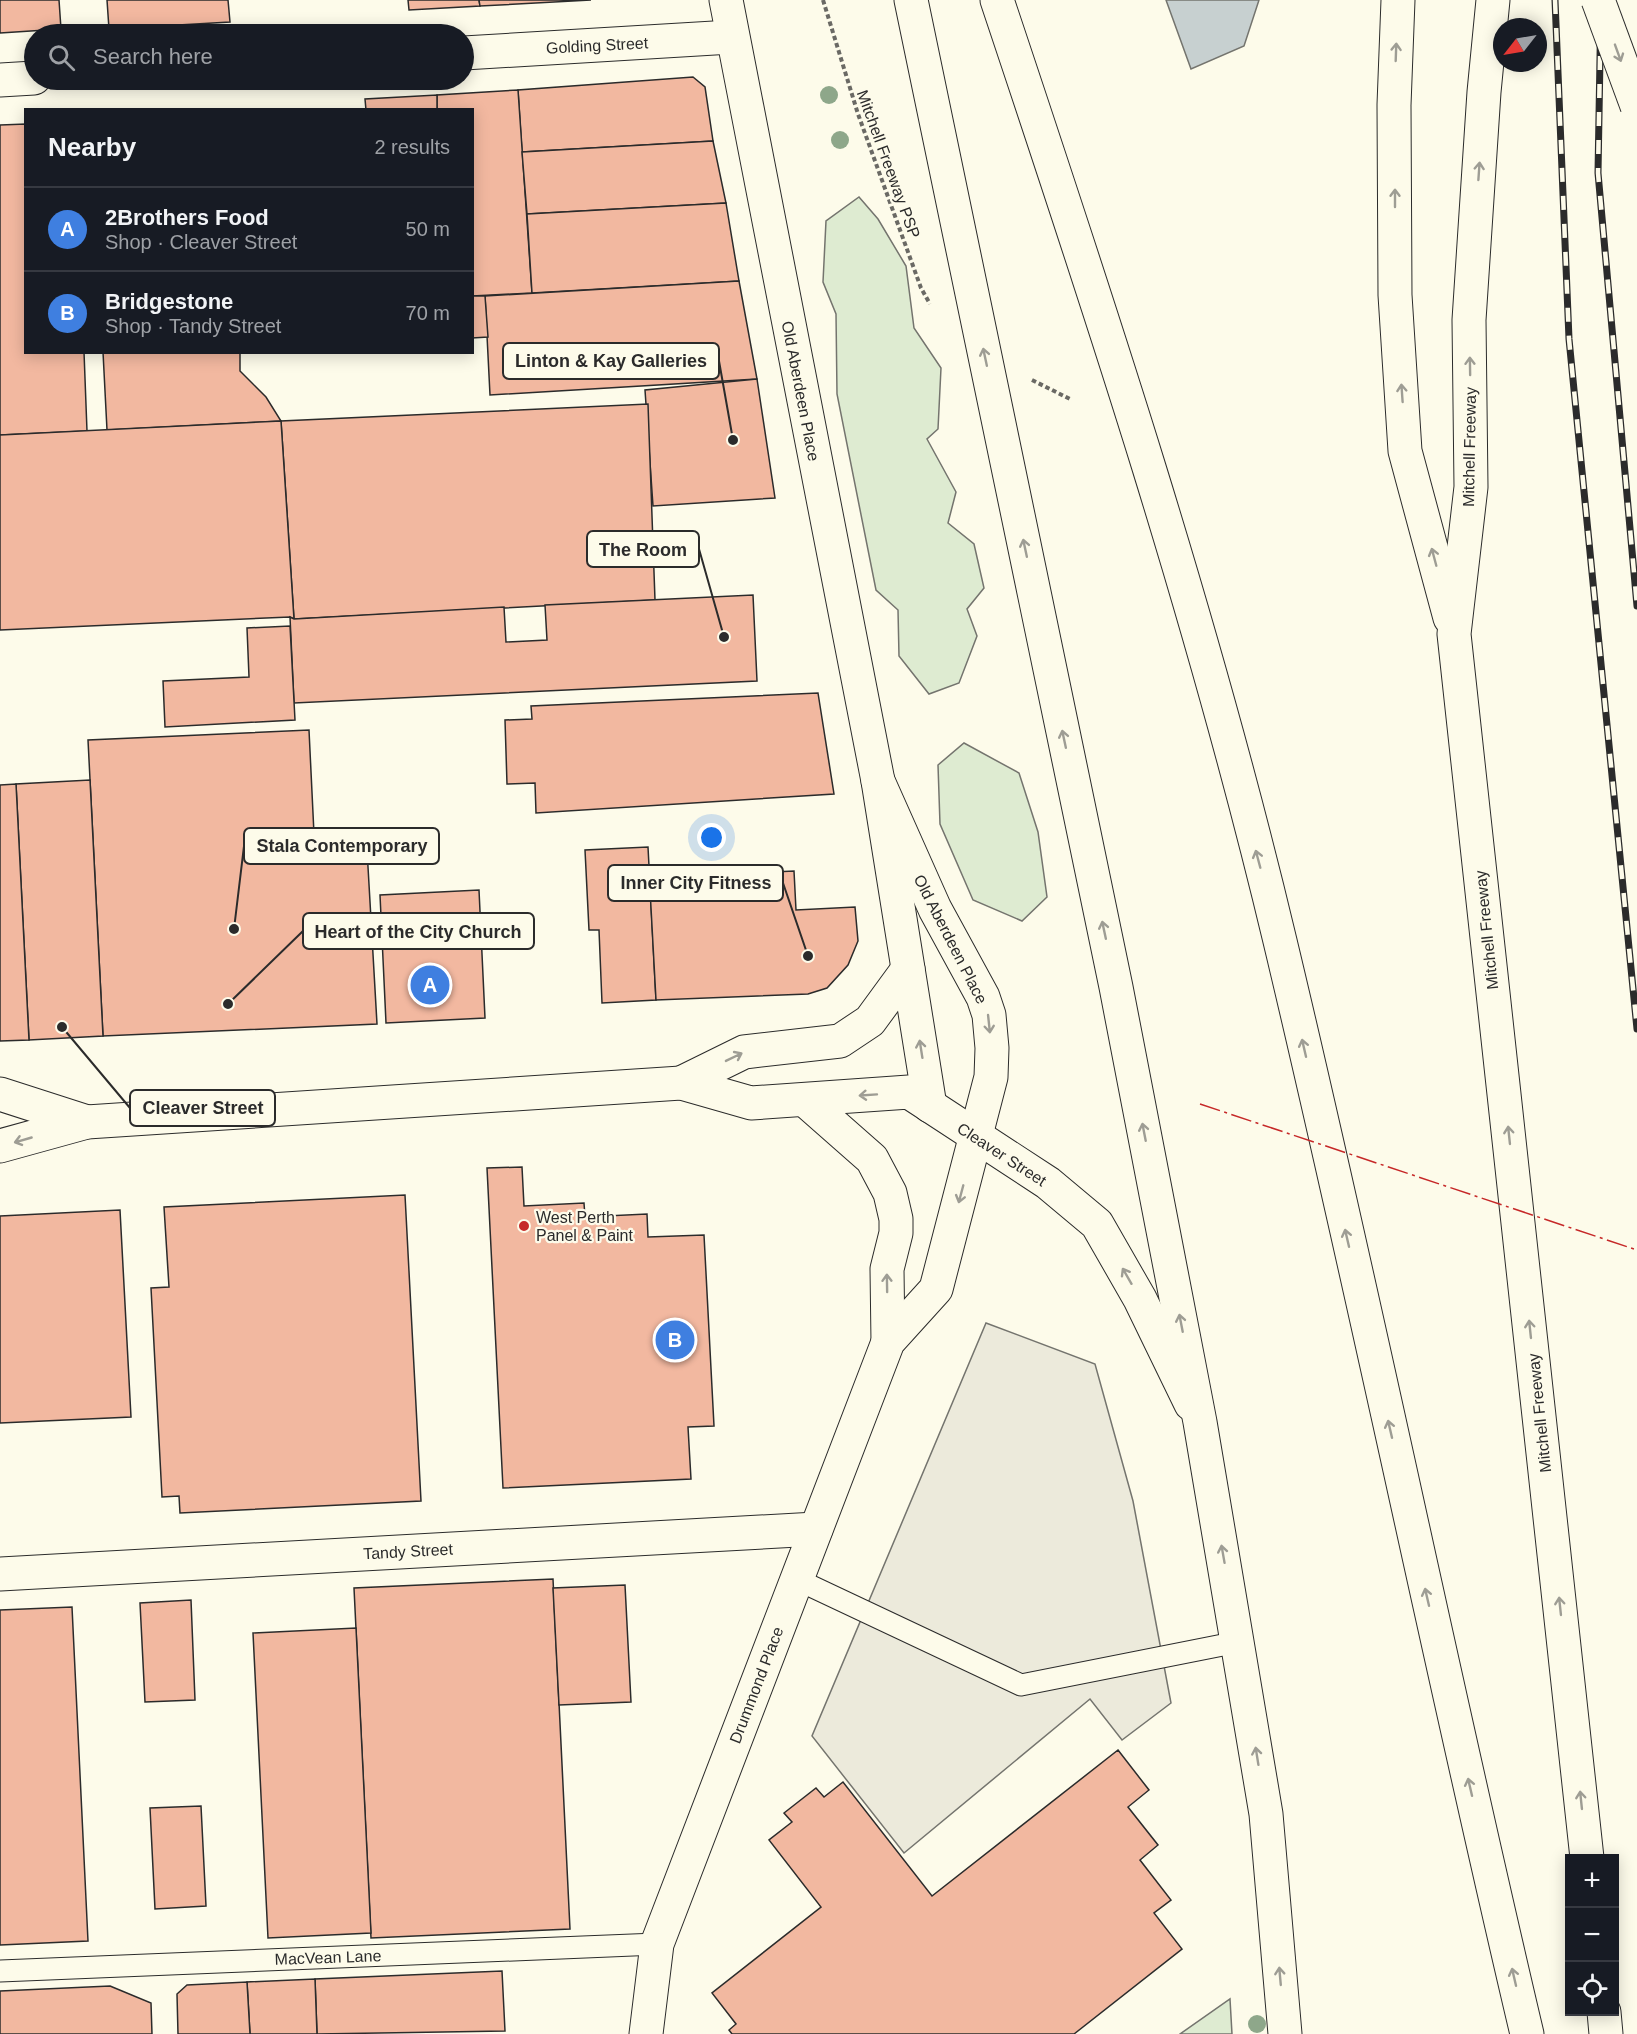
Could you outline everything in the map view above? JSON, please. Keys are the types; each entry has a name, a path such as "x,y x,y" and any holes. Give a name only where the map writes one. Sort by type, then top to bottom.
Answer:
{"main road":[{"name":"Old Aberdeen Place","path":"726,0 878,781 930,1106"},
{"path":"911,0 1118,999 1200,1422 1266,1814 1284,2034"},
{"path":"997,0 1122,375 1203,654 1279,938 1527,2034"},
{"path":"1398,0 1394,105 1395,295 1405,452 1454,634"},
{"name":"Mitchell Freeway","path":"1493,0 1484,92 1469,320 1471,487 1454,634 1587,1854"},
{"path":"1598,0 1637,106"},
{"name":"Golding Street","path":"474,51 732,37"},
{"path":"0,80 24,79"},
{"name":"Old Aberdeen Place","path":"878,781 924,887 948,935 975,980 989,1015 991,1077 976,1138"},
{"name":"Cleaver Street","path":"681,1083 744,1052 840,1041 870,1021 908,969"},
{"name":"Cleaver Street","path":"0,1146 87,1122 681,1083 751,1103 909,1092 1048,1183 1097,1224 1140,1299 1200,1422"},
{"name":"Cleaver Street","path":"0,1094 87,1122"},
{"name":"Drummond Place","path":"805,1100 872,1159 890,1193 896,1226 887,1269 888,1342"},
{"name":"Drummond Place","path":"646,2034 657,1944 888,1342 936,1289 976,1138"},
{"name":"Tandy Street","path":"0,1574 816,1529"},
{"path":"1604,2016 1606,2034"}],"lane":[{"path":"796,1579 1021,1685 1238,1642"},
{"name":"MacVean Lane","path":"0,1971 657,1944"}],"path":[{"name":"Mitchell Freeway PSP","path":"823,0 862,125 921,288 933,309"},
{"path":"1023,375 1070,399"}],"green space":[{"path":"859,197 878,219 906,266 914,328 941,368 938,429 927,439 956,492 948,523 974,544 984,588 967,609 977,636 959,683 929,694 899,656 898,610 876,590 837,394 836,314 823,282 826,221"},
{"path":"964,743 1019,773 1038,832 1047,897 1022,921 973,900 940,824 938,765"},
{"path":"1230,1999 1232,2034 1180,2034"}],"shaded area":[{"path":"1166,0 1259,0 1244,46 1191,69"},
{"path":"986,1323 1095,1364 1133,1501 1171,1703 1122,1740 1090,1699 904,1853 812,1736"}],"building":[{"path":"0,0 59,0 61,24 24,24 24,31 0,33"},
{"path":"107,0 228,0 230,22 109,24"},
{"path":"408,0 479,0 480,6 409,10"},
{"path":"479,0 591,0 480,6"},
{"path":"693,77 705,87 713,141 522,152 518,90"},
{"path":"518,90 532,293 474,296 474,108 437,108 437,95"},
{"path":"437,95 437,108 366,108 365,99"},
{"path":"24,124 24,354 84,354 87,431 0,435 0,125"},
{"path":"713,141 726,203 527,214 522,152"},
{"path":"726,203 739,281 532,293 527,214"},
{"path":"739,281 757,379 490,395 485,296"},
{"path":"474,296 485,296 488,337 474,338"},
{"path":"103,354 240,354 240,371 266,397 281,421 107,430"},
{"path":"757,379 775,498 653,506 645,390"},
{"path":"648,404 655,600 294,619 281,421"},
{"path":"281,421 294,619 290,617 0,630 0,435"},
{"path":"753,595 757,681 294,703 290,617 294,619 504,607 506,642 547,640 545,605"},
{"path":"290,626 295,720 165,727 163,681 249,677 247,628"},
{"path":"818,693 834,794 536,813 535,783 507,784 505,720 532,719 531,706"},
{"path":"309,730 314,834 366,832 377,1024 103,1036 88,740"},
{"path":"90,780 103,1036 29,1040 16,784"},
{"path":"16,784 29,1040 0,1041 0,785"},
{"path":"648,847 656,1000 602,1003 599,930 589,930 585,850"},
{"path":"702,868 702,875 794,871 796,910 855,907 858,941 848,965 827,988 808,994 656,1000 649,871"},
{"path":"479,890 485,1018 386,1023 380,895"},
{"path":"522,1167 524,1206 584,1203 585,1217 647,1214 648,1237 704,1235 714,1426 688,1427 691,1479 503,1488 487,1168"},
{"path":"405,1195 421,1501 180,1513 179,1496 162,1497 151,1288 169,1287 164,1207"},
{"path":"120,1210 131,1417 0,1423 0,1216"},
{"path":"553,1579 570,1929 371,1938 354,1588"},
{"path":"625,1585 631,1702 559,1705 553,1588"},
{"path":"191,1600 195,1700 145,1702 140,1603"},
{"path":"72,1607 88,1941 0,1945 0,1610"},
{"path":"356,1628 371,1933 268,1938 253,1633"},
{"path":"1118,1750 1149,1790 1128,1807 1158,1845 1140,1860 1171,1900 1154,1913 1182,1949 1074,2034 732,2034 729,2030 736,2024 712,1993 821,1907 769,1840 792,1822 784,1813 816,1788 824,1797 843,1782 932,1896"},
{"path":"201,1806 206,1906 155,1909 150,1808"},
{"path":"502,1971 505,2031 317,2034 315,1979"},
{"path":"315,1979 317,2034 250,2034 247,1982"},
{"path":"247,1982 250,2034 178,2034 177,1994 187,1985"},
{"path":"110,1986 151,2003 152,2034 0,2034 0,1991"}],"railway":[{"path":"1555,0 1569,339 1637,1029"},
{"path":"1601,0 1598,173 1637,606"}],"power":[{"path":"1200,1104 1637,1250"}],"place":[{"name":"Linton & Kay Galleries","path":"733,440"},
{"name":"The Room","path":"724,637"},
{"name":"Stala Contemporary","path":"234,929"},
{"name":"Inner City Fitness","path":"808,956"},
{"name":"2Brothers Food","path":"430,985"},
{"name":"Heart of the City Church","path":"228,1004"},
{"name":"Cleaver Street","path":"62,1027"},
{"name":"West Perth Panel & Paint","path":"524,1226"},
{"name":"Bridgestone","path":"675,1340"}]}
